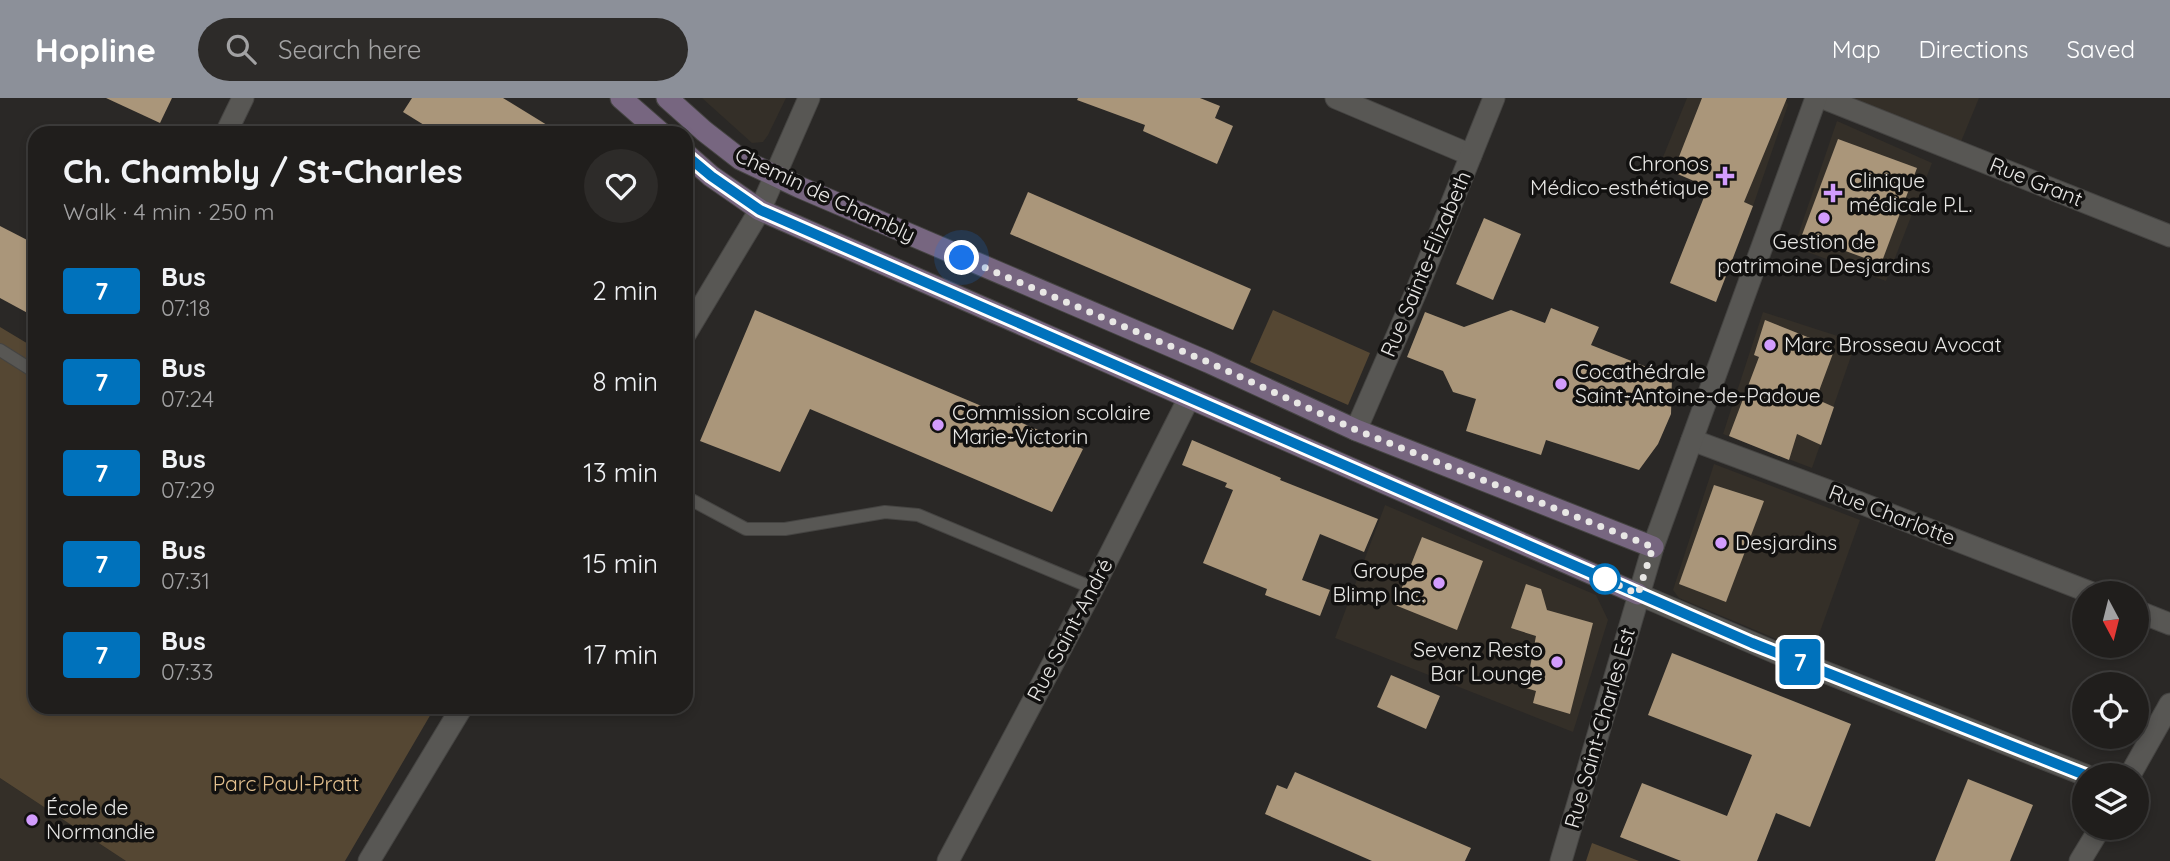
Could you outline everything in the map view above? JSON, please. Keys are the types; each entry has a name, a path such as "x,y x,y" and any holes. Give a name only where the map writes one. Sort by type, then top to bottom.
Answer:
{"main road":[{"path":"621,98 653,126"},
{"name":"Chemin de Chambly","path":"667,98 740,159 775,176 1208,362 1356,430 1653,547"},
{"name":"Chemin de Chambly","path":"693,161 760,210 1638,594"}],"street":[{"path":"229,126 243,98"},
{"path":"693,321 760,210 809,98"},
{"path":"1336,98 1471,155"},
{"name":"Rue Sainte-Élizabeth","path":"1356,430 1416,292 1494,98"},
{"name":"Rue Saint-Charles Est","path":"1561,861 1653,547 1816,98"},
{"name":"Rue Grant","path":"1823,98 2170,236"},
{"name":"Rue Saint-André","path":"948,861 1093,588 1189,398"},
{"name":"Rue Charlotte","path":"1692,440 2072,585"},
{"name":"Chemin de Chambly","path":"1638,594 1774,652 2072,770"},
{"path":"2149,616 2170,624"},
{"path":"2137,763 2170,704"},
{"path":"369,861 458,714"},
{"path":"2080,861 2092,840"}],"lane":[{"path":"0,350 28,368"},
{"path":"693,502 746,529 785,529 885,512 918,515 1093,588"}],"shaded area":[{"path":"702,98 786,98 763,142 752,143"},
{"path":"1687,98 1785,98 1788,105 1753,206 1659,167"},
{"path":"1852,98 1979,98 1960,144"},
{"path":"1837,121 1932,163 1886,281 1794,247"},
{"path":"1763,312 1856,342 1812,468 1723,434"},
{"path":"1714,464 1860,520 1812,654 1679,598 1673,590"},
{"path":"1385,505 1596,595 1608,620 1573,732 1335,638"},
{"name":"École de Normandie","path":"0,778 126,861 0,861"}],"green space":[{"path":"1273,310 1370,353 1348,405 1250,362"},
{"name":"Parc Paul-Pratt","path":"0,327 28,344 28,714 431,714 345,861 126,861 0,778"},
{"path":"1592,843 1639,861 1586,861"}],"building":[{"path":"106,98 172,98 160,123"},
{"path":"412,98 503,98 549,126 426,126 403,112"},
{"path":"1200,98 1220,106 1215,118 1233,126 1217,164 1143,131 1145,125 1077,100"},
{"path":"1702,98 1787,98 1744,202 1753,206 1716,302 1670,283 1708,187 1673,172"},
{"path":"1838,139 1917,168 1881,264 1802,235"},
{"path":"1028,192 1251,289 1233,330 1010,234"},
{"path":"1484,218 1521,234 1493,300 1456,284"},
{"path":"0,226 28,240 28,313 0,298"},
{"name":"Cocathédrale Saint-Antoine-de-Padoue","path":"1551,308 1599,327 1591,345 1672,377 1671,414 1658,444 1639,470 1546,440 1541,455 1466,431 1476,399 1453,392 1443,371 1407,357 1425,312 1464,327 1511,310 1545,323"},
{"name":"Commission scolaire Marie-Victorin","path":"755,310 1083,449 1052,512 810,409 780,472 700,441"},
{"path":"1765,320 1835,348 1816,399 1834,407 1821,445 1797,434 1789,460 1729,436 1759,357 1754,355"},
{"path":"1192,440 1281,478 1280,480 1378,519 1364,552 1320,534 1302,580 1330,590 1320,616 1265,595 1267,589 1203,563 1233,490 1225,487 1227,483 1182,465"},
{"name":"Desjardins","path":"1714,485 1764,501 1726,602 1679,584"},
{"name":"Groupe Blimp Inc.","path":"1422,537 1483,561 1457,630 1395,605"},
{"name":"Sevenz Resto Bar Lounge","path":"1526,584 1541,589 1547,610 1593,623 1570,714 1533,703 1536,691 1526,688 1536,636 1511,628"},
{"path":"1672,653 1851,724 1810,827 1776,813 1757,861 1681,861 1620,837 1642,783 1727,816 1752,755 1648,715"},
{"path":"1391,675 1440,696 1426,729 1377,707"},
{"path":"1295,772 1471,848 1465,861 1372,861 1265,814 1277,785 1287,789"},
{"path":"1968,779 2033,805 2010,861 1935,861"}],"bus line":[{"name":"7","path":"693,161 760,210 1752,643 2072,770"}],"place":[{"name":"Chronos Médico-esthétique","path":"1725,176"},
{"name":"Clinique médicale P.L.","path":"1833,193"},
{"name":"Gestion de patrimoine Desjardins","path":"1824,218"},
{"name":"Marc Brosseau Avocat","path":"1770,345"},
{"name":"Cocathédrale Saint-Antoine-de-Padoue","path":"1561,384"},
{"name":"Commission scolaire Marie-Victorin","path":"938,425"},
{"name":"Desjardins","path":"1721,543"},
{"name":"Groupe Blimp Inc.","path":"1439,583"},
{"name":"Sevenz Resto Bar Lounge","path":"1557,662"},
{"name":"École de Normandie","path":"32,820"}],"route":[{"path":"962,258 1208,362 1356,430 1653,547 1638,594 1605,579"}]}
